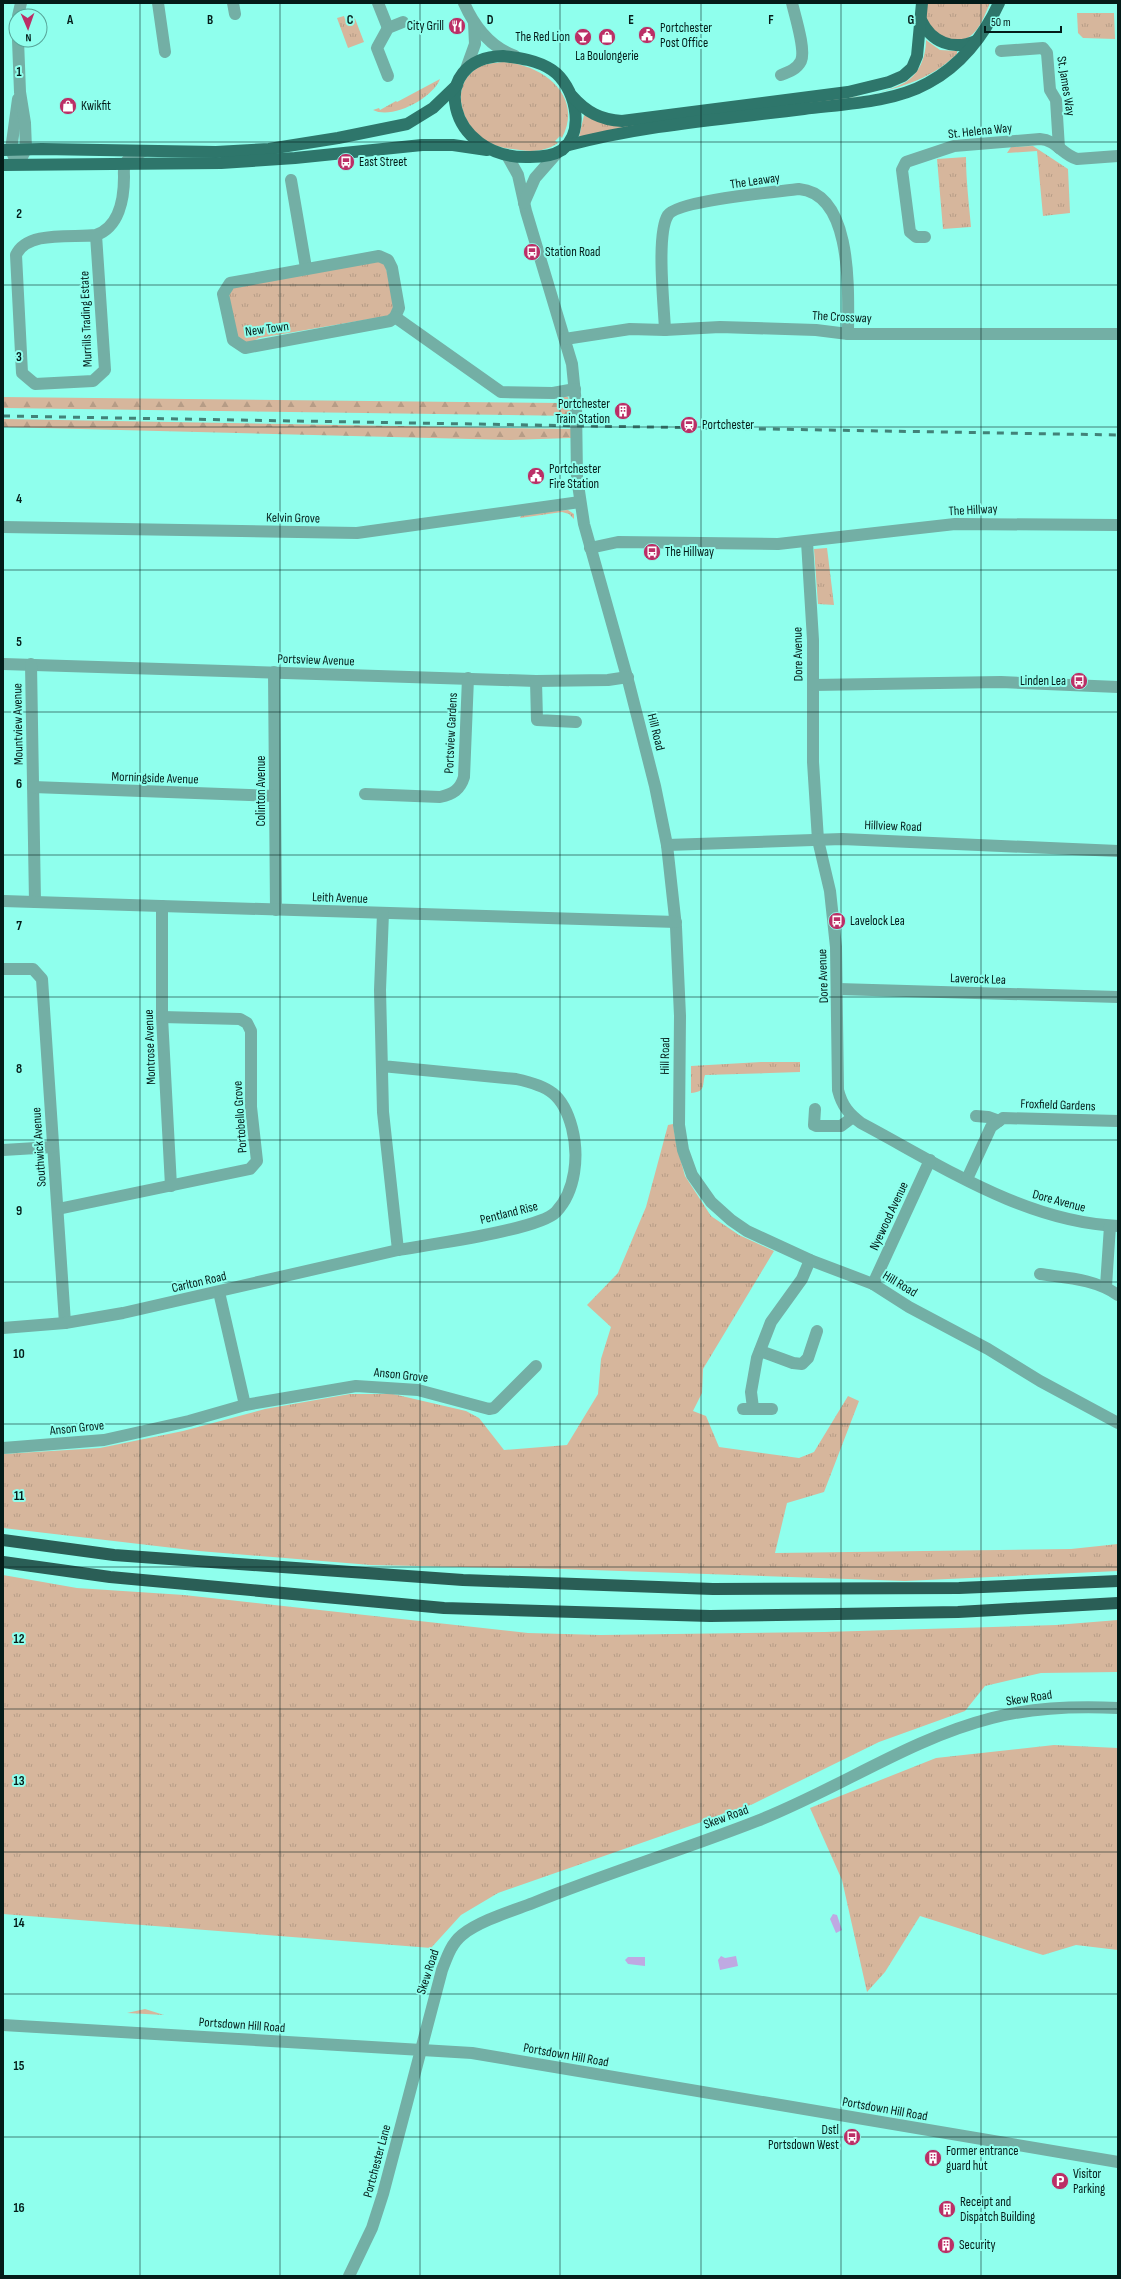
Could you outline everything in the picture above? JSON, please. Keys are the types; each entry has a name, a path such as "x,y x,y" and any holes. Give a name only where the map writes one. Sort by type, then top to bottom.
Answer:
{"highway":[{"path":"3,1540 114,1555 471,1580 713,1589 959,1588 1118,1581"},
{"path":"3,1562 110,1577 444,1608 710,1616 958,1612 1118,1603"}],"main road":[{"path":"15,164 124,164 262,161 422,145 452,145 487,150 508,157 540,156 626,132 894,96 928,83 951,68 988,26 999,3"},
{"path":"921,9 931,36 942,43 959,45 977,40"},
{"path":"7,150 216,152 269,149 393,128 425,114 439,104 457,86 466,69 487,57 520,58 541,64 552,70 568,87 572,96 582,107 608,121 622,121 867,88 889,82 903,76 912,68 918,56 921,9"},
{"path":"457,86 455,106 461,123 467,132 487,150"},
{"path":"561,149 574,127 572,96"}],"street":[{"path":"158,3 165,52"},
{"path":"378,3 388,28"},
{"path":"464,3 474,23 498,48 520,58"},
{"path":"781,75 794,70 801,61 802,52 792,3"},
{"path":"388,76 377,48 388,28 403,22"},
{"path":"466,69 475,44 474,23"},
{"path":"18,48 20,92 25,123 26,150 25,155 15,164 7,150 20,92"},
{"name":"St. James Way","path":"1001,52 1043,48 1047,53 1050,90 1056,100 1059,148"},
{"name":"St. Helena Way","path":"925,237 916,237 910,232 902,170 906,162 954,146 1040,139 1048,140 1071,157 1077,159 1118,156"},
{"path":"524,204 535,178 561,149"},
{"path":"96,235 107,230 117,215 124,188 124,164 129,158 144,151"},
{"path":"395,317 501,392 557,392 575,389 572,364 524,204 516,169 508,157"},
{"path":"291,180 306,268"},
{"name":"The Leaway","path":"665,330 662,237 669,214 675,209 696,203 799,189 808,190 822,197 833,211 838,226 846,267 848,334"},
{"name":"Murrills Trading Estate","path":"96,235 105,370 93,381 35,384 22,373 16,255 22,246 33,239 96,235"},
{"name":"New Town","path":"379,256 384,257 388,260 392,268 399,308 395,317 390,321 245,348 233,340 223,294 226,286 235,280 306,268 379,256"},
{"name":"The Crossway","path":"565,339 624,329 665,330 720,327 816,330 848,334 1118,334"},
{"name":"Hill Road","path":"575,389 580,502 590,548 628,677 655,786 667,845 676,922 680,1016 679,1125 687,1164 701,1190 711,1202 731,1220 756,1236 810,1260 873,1284 909,1307 988,1349 1040,1381 1118,1423"},
{"name":"Kelvin Grove","path":"3,527 357,533 580,502"},
{"name":"The Hillway","path":"590,548 618,542 778,544 807,542 955,524 1118,525"},
{"name":"Dore Avenue","path":"807,542 813,640 813,762 818,840 830,892 838,989 838,1090 846,1110 853,1117 930,1160 1015,1203 1049,1216 1114,1226"},
{"name":"Portsview Avenue","path":"3,664 536,680 608,680 628,677"},
{"name":"Mountview Avenue","path":"31,664 35,902"},
{"name":"Colinton Avenue","path":"274,672 276,910"},
{"name":"Portsview Gardens","path":"365,793 440,797 452,794 459,789 464,777 468,678"},
{"path":"536,680 537,720 576,722"},
{"path":"813,685 1001,682 1118,687"},
{"name":"Morningside Avenue","path":"33,787 275,796"},
{"name":"Hillview Road","path":"667,845 842,839 975,843 1118,851"},
{"name":"Leith Avenue","path":"3,901 676,922"},
{"name":"Montrose Avenue","path":"162,906 162,1017 171,1186"},
{"path":"383,914 380,990 382,1066 387,1159 398,1250"},
{"name":"Southwick Avenue","path":"3,969 28,968 36,971 42,979 65,1323"},
{"name":"Laverock Lea","path":"838,989 1118,997"},
{"name":"Portobello Grove","path":"58,1209 250,1169 255,1166 257,1162 250,1107 251,1031 247,1023 240,1019 162,1017"},
{"name":"Pentland Rise","path":"382,1066 478,1074 534,1083 552,1091 563,1104 574,1136 576,1152 570,1187 556,1212 546,1219 498,1232 398,1250"},
{"path":"814,1108 814,1125 816,1126 841,1126 853,1117"},
{"name":"Froxfield Gardens","path":"976,1116 988,1117 999,1121 1003,1118 1011,1117 1118,1121"},
{"path":"967,1179 991,1127 999,1121"},
{"path":"3,1150 53,1147"},
{"name":"Nyewood Avenue","path":"873,1284 930,1160"},
{"path":"1106,1286 1114,1226"},
{"name":"Carlton Road","path":"3,1328 65,1323 123,1313 398,1250"},
{"path":"772,1409 748,1408 760,1351 771,1322 802,1280 810,1260"},
{"path":"1040,1274 1089,1281 1106,1286 1118,1295"},
{"path":"219,1292 245,1404"},
{"path":"760,1351 793,1363 802,1364 808,1358 817,1331"},
{"name":"Anson Grove","path":"3,1448 104,1440 189,1421 245,1404 356,1386 375,1386 418,1390 441,1394 489,1409 494,1408 536,1366"},
{"name":"Skew Road","path":"422,2049 442,1970 452,1946 462,1935 488,1922 577,1885 757,1821 809,1799 947,1732 992,1718 1026,1711 1060,1707 1118,1708"},
{"name":"Portsdown Hill Road","path":"3,2025 422,2049 472,2054 1118,2162"},
{"name":"Portchester Lane","path":"348,2276 376,2214 422,2049"}],"green space":[{"path":"926,3 990,3 982,22 973,34 969,37 956,40 944,37 933,29 926,18"},
{"path":"1077,13 1114,13 1115,39 1083,38 1078,33"},
{"path":"344,16 345,19 354,16 364,42 348,48 337,18"},
{"path":"926,40 940,50 957,51 957,54 935,71 910,83 895,88 909,80 918,70 925,53"},
{"path":"503,62 518,64 545,76 556,85 564,96 568,109 567,123 562,138 560,136 555,141 558,143 549,148 535,151 506,148 497,146 485,140 476,133 469,124 461,104 461,93 464,83 470,74 479,67"},
{"path":"440,79 436,86 421,100 401,110 381,112 373,110 379,108 380,110"},
{"path":"857,97 579,137 584,115 592,119"},
{"path":"1033,146 1068,169 1070,213 1043,216 1037,151 1007,153 1011,147"},
{"path":"966,157 971,227 943,229 937,159"},
{"path":"375,260 385,264 395,305 393,315 259,338 250,343 238,340 228,295 234,286"},
{"path":"563,396 568,397 573,416 3,408 3,397 564,403"},
{"path":"3,419 571,429 571,438 510,440 3,427"},
{"path":"568,510 574,514 574,519 569,514 562,512 520,518 522,514"},
{"path":"827,548 834,605 818,604 814,549"},
{"path":"761,1062 800,1062 800,1072 705,1075 701,1090 691,1093 691,1066"},
{"path":"673,1124 676,1143 685,1176 711,1216 739,1235 774,1251 703,1369 702,1393 693,1411 706,1416 719,1447 799,1458 814,1452 848,1396 859,1401 824,1492 787,1503 775,1553 1071,1549 1118,1544 1118,1571 905,1581 563,1569 371,1565 199,1551 3,1528 3,1454 100,1448 183,1431 265,1409 350,1394 393,1394 466,1411 479,1418 504,1450 567,1445 598,1394 601,1359 611,1327 587,1305 618,1273 646,1207 668,1125"},
{"path":"3,1575 77,1588 184,1595 528,1633 601,1635 824,1632 1056,1625 1118,1620 1118,1672 1041,1673 985,1686 965,1711 879,1742 753,1804 498,1893 461,1915 431,1948 3,1914"},
{"path":"1054,1745 1118,1748 1118,1950 1076,1945 1043,1955 920,1916 885,1972 867,1992 842,1880 810,1808 936,1758"},
{"path":"145,2009 164,2015 127,2013"}],"shaded area":[{"path":"833,1914 837,1915 842,1930 836,1933 830,1919"},
{"path":"721,1956 725,1958 736,1956 738,1966 720,1970 718,1960"},
{"path":"628,1957 645,1957 645,1966 628,1964 625,1960"}],"railway":[{"path":"3,416 1118,435"}],"place":[{"name":"City Grill","path":"457,26"},
{"name":"Portchester Post Office","path":"647,35"},
{"name":"The Red Lion","path":"583,37"},
{"name":"La Boulongerie","path":"607,37"},
{"name":"Kwikfit","path":"68,106"},
{"name":"East Street","path":"346,162"},
{"name":"Station Road","path":"532,252"},
{"name":"Portchester Train Station","path":"623,411"},
{"name":"Portchester","path":"689,425"},
{"name":"Portchester Fire Station","path":"536,476"},
{"name":"The Hillway","path":"652,552"},
{"name":"Linden Lea","path":"1079,681"},
{"name":"Lavelock Lea","path":"837,921"},
{"name":"Dstl Portsdown West","path":"852,2137"},
{"name":"Former entrance guard hut","path":"933,2158"},
{"name":"Visitor Parking","path":"1060,2181"},
{"name":"Receipt and Dispatch Building","path":"947,2209"},
{"name":"Security","path":"946,2245"}]}
